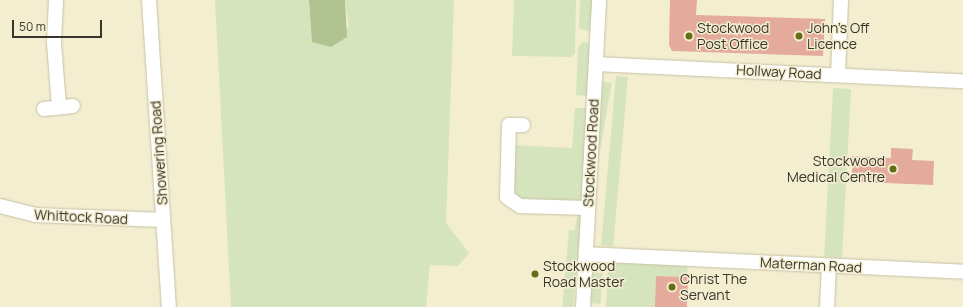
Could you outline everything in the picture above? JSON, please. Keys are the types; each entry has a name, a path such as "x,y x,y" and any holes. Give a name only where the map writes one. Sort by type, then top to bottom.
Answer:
{"street":[{"path":"56,0 54,43 58,108"},
{"name":"Showering Road","path":"149,0 169,307"},
{"name":"Stockwood Road","path":"583,307 599,0"},
{"path":"838,75 841,0"},
{"name":"Hollway Road","path":"596,64 963,80"},
{"path":"44,109 73,106"},
{"path":"523,125 509,125 507,197 520,206 588,208"},
{"name":"Whittock Road","path":"0,206 35,215 163,220"},
{"name":"Materman Road","path":"586,254 963,272"},
{"path":"827,307 829,266"}],"green space":[{"path":"215,0 309,0 312,42 349,27 345,0 454,0 446,223 469,253 458,266 430,265 426,307 231,307"},
{"path":"309,0 345,0 347,37 331,47 312,42"},
{"path":"514,0 576,0 575,54 570,57 512,56"},
{"path":"580,0 593,0 591,32 579,28"},
{"path":"583,42 591,43 588,96 576,95 578,47"},
{"path":"616,76 628,77 613,246 601,245"},
{"path":"601,81 612,83 585,237 574,235"},
{"path":"833,88 851,89 842,258 824,257"},
{"path":"575,108 587,108 581,199 574,204 521,201 510,191 511,145 572,148"},
{"path":"569,230 580,231 573,307 562,307"},
{"path":"621,263 688,263 687,277 656,276 655,307 606,307 608,266"},
{"path":"591,272 603,273 600,304 588,303"}],"building":[{"path":"670,0 697,0 696,15 825,19 823,56 672,51 669,45"},
{"name":"Stockwood Medical Centre","path":"891,148 913,149 912,160 934,161 933,185 862,182 862,177 852,177 852,156 891,158"},
{"name":"Christ The Servant","path":"656,276 688,277 687,307 655,307"}],"place":[{"name":"Stockwood Post Office","path":"689,36"},
{"name":"John's Off Licence","path":"799,36"},
{"name":"Stockwood Medical Centre","path":"893,169"},
{"name":"Stockwood Road Master","path":"535,274"},
{"name":"Christ The Servant","path":"672,287"}]}
